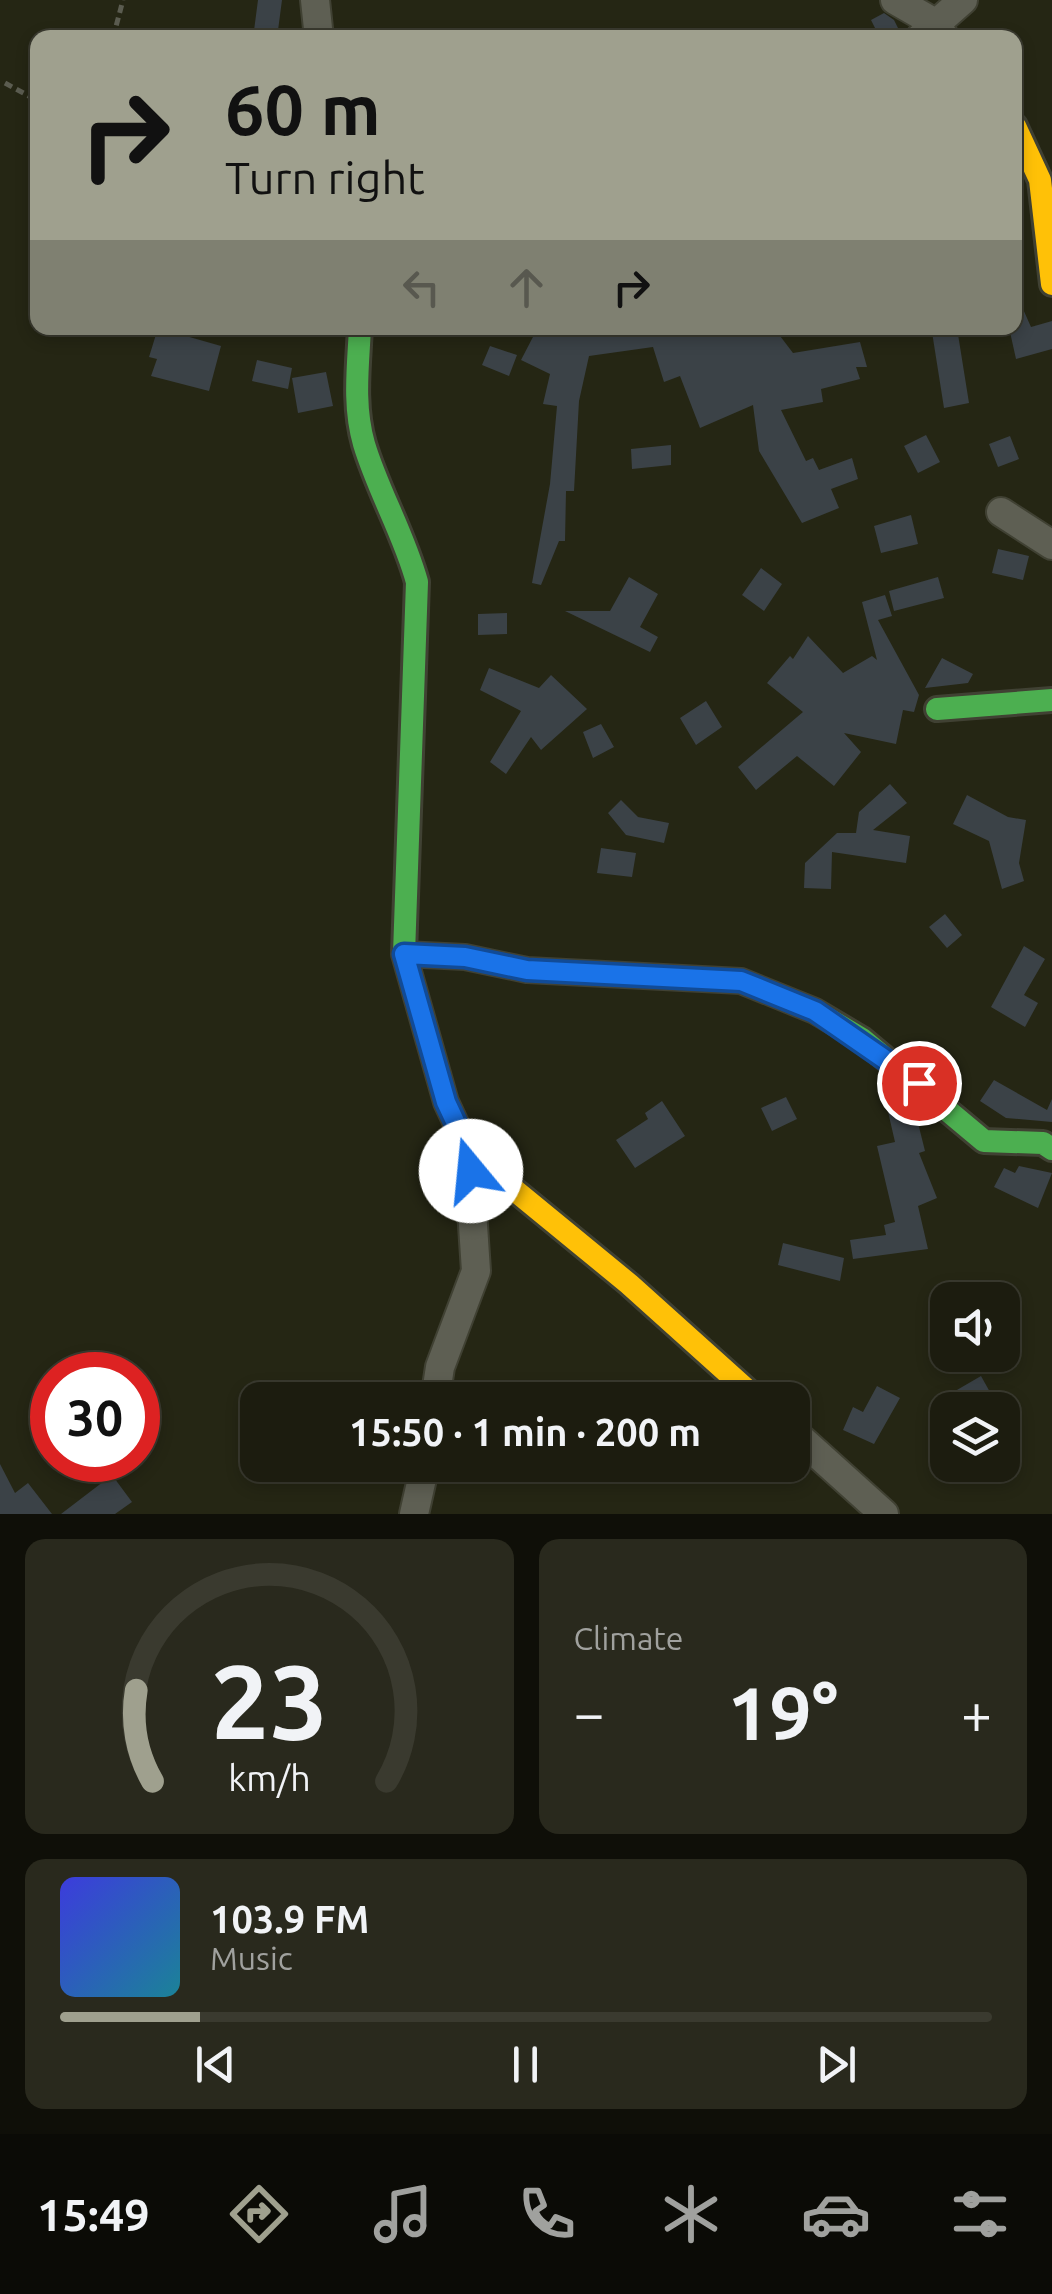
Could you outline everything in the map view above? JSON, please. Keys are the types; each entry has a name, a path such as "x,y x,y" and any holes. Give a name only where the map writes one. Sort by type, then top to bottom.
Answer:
{"street":[{"path":"315,0 318,30"},
{"path":"895,0 930,30"},
{"path":"936,30 963,0"},
{"path":"1022,135 1044,203 1052,284"},
{"path":"360,335 356,395 364,444 406,540 417,582 404,954 446,1102 467,1147 486,1170 527,1197 738,1382"},
{"path":"1001,512 1052,545"},
{"path":"937,709 1052,700"},
{"path":"404,954 465,957 527,970 741,981 815,1011 862,1040 984,1141 1044,1144 1052,1148"},
{"path":"439,1382 451,1332 476,1270 467,1147"},
{"path":"810,1447 884,1514"},
{"path":"414,1514 421,1482"}],"path":[{"path":"116,30 123,0"},
{"path":"6,83 30,96"}],"building":[{"path":"258,0 282,0 278,30 254,30"},
{"path":"884,13 899,30 876,30 871,20"},
{"path":"1022,307 1031,327 1052,321 1052,349 1016,359 1011,335 1022,335"},
{"path":"156,335 182,335 221,346 209,391 151,376 157,359 149,357"},
{"path":"534,335 779,335 793,353 860,342 867,367 856,367 860,379 821,389 823,402 781,410 806,461 813,458 819,470 852,458 858,479 831,489 839,508 802,523 759,451 753,405 700,428 680,376 664,382 653,347 589,356 579,401 574,491 566,491 565,541 559,541 541,585 532,583 550,484 557,406 543,404 550,374 521,360"},
{"path":"932,335 958,335 969,403 944,408"},
{"path":"490,346 517,355 509,376 482,365"},
{"path":"257,360 292,368 288,389 252,381"},
{"path":"326,372 333,406 298,413 292,378"},
{"path":"926,435 940,462 918,473 904,446"},
{"path":"1010,436 1019,459 998,467 989,444"},
{"path":"671,445 671,465 632,469 631,449"},
{"path":"911,515 918,544 881,553 874,526"},
{"path":"998,549 1029,556 1023,580 992,573"},
{"path":"761,568 782,584 764,611 742,595"},
{"path":"629,577 658,594 640,627 658,637 650,652 565,611 610,611"},
{"path":"938,577 944,598 894,611 889,591"},
{"path":"885,595 892,616 878,620 919,695 914,712 903,710 896,744 844,733 861,752 834,786 797,756 756,790 738,767 803,712 767,683 790,656 793,659 808,636 843,673 872,656 877,660 862,602"},
{"path":"507,613 507,634 478,635 478,614"},
{"path":"942,658 973,674 968,683 925,688"},
{"path":"489,668 539,688 551,675 587,709 541,750 531,737 506,774 490,762 521,711 480,690"},
{"path":"706,701 722,727 696,745 680,718"},
{"path":"601,724 614,747 593,758 583,732"},
{"path":"890,784 907,803 873,830 910,836 906,863 832,852 831,889 804,888 805,863 837,833 856,833 859,812"},
{"path":"967,795 1008,817 1026,820 1019,863 1024,881 1002,889 989,841 953,824"},
{"path":"621,800 638,817 669,823 664,843 626,835 608,813"},
{"path":"601,848 636,853 632,877 597,873"},
{"path":"945,914 962,935 947,948 929,927"},
{"path":"1024,946 1045,959 1024,995 1038,1003 1025,1027 991,1007"},
{"path":"994,1080 1047,1110 1052,1099 1052,1122 1006,1118 980,1101"},
{"path":"786,1097 797,1119 772,1131 761,1108"},
{"path":"897,1099 908,1125 918,1123 925,1151 919,1153 937,1198 918,1206 928,1249 853,1259 850,1240 886,1235 884,1225 895,1222 877,1146 895,1142 886,1103"},
{"path":"662,1101 685,1136 635,1168 616,1140 648,1119 645,1113"},
{"path":"1019,1166 1052,1173 1038,1208 994,1187 1004,1168 1015,1173"},
{"path":"783,1243 844,1258 840,1281 778,1265"},
{"path":"981,1376 990,1392 953,1392"},
{"path":"877,1386 900,1398 874,1444 843,1430 853,1407 863,1412"},
{"path":"0,1464 15,1493 28,1483 52,1514 0,1514"},
{"path":"103,1482 117,1482 132,1502 115,1514 61,1514"}],"traffic: fast":[{"path":"360,335 357,386 361,430 417,582 404,954 446,1102 467,1147 486,1170 506,1183"},
{"path":"937,709 1052,700"},
{"path":"404,954 465,957 527,970 741,981 815,1011 862,1039 984,1141 1043,1143 1052,1149"}],"traffic: slow":[{"path":"1022,141 1040,180 1052,284"},
{"path":"506,1183 629,1284 738,1382"}],"route":[{"path":"471,1171 467,1147 446,1102 404,954 465,957 527,970 567,969 741,981 815,1011 919,1083"}]}
